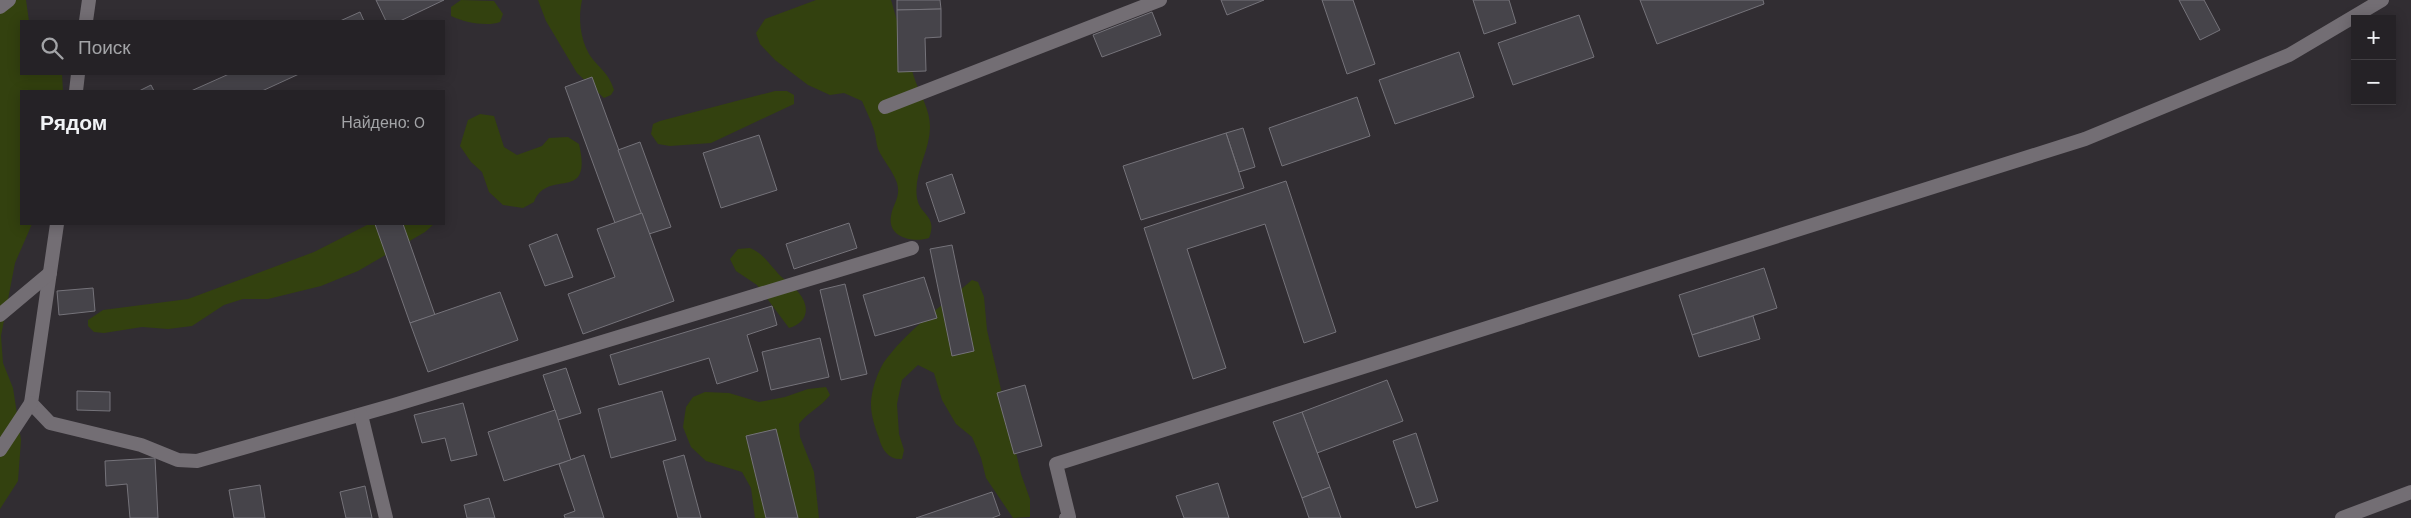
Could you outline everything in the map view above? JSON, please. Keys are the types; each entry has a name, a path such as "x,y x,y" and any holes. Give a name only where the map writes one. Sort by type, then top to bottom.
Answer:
{"lane":[{"path":"0,7 9,0"},
{"path":"86,20 89,0"},
{"path":"885,107 1160,0"},
{"path":"1066,518 1069,517 1056,464 2085,139 2289,54 2382,0"},
{"path":"76,90 78,75"},
{"path":"0,450 31,403 57,225"},
{"path":"31,403 50,423 141,445 178,460 197,461 361,415 912,248"},
{"path":"0,315 50,273"},
{"path":"361,415 386,518"},
{"path":"2342,518 2411,492"}],"green space":[{"path":"0,0 26,0 29,20 20,20 20,75 62,75 63,90 20,90 20,225 32,225 15,263 1,336 3,363 13,388 21,440 18,481 0,509"},
{"path":"461,0 494,1 503,14 500,22 489,24 475,23 451,16 451,7"},
{"path":"538,0 582,0 580,20 584,41 592,59 606,74 612,84 614,90 611,95 604,98 577,73 546,21"},
{"path":"816,0 891,0 915,80 930,121 929,136 916,189 921,209 930,220 931,230 929,238 909,239 897,234 893,229 891,216 897,197 897,183 878,149 873,126 862,101 844,93 830,95 808,85 775,60 760,44 756,33 765,19"},
{"path":"775,91 787,91 794,95 794,104 711,143 670,146 658,144 651,134 653,124 660,121"},
{"path":"480,114 494,116 504,147 517,155 542,146 549,138 568,137 579,144 582,163 580,174 575,180 549,187 541,192 534,202 523,208 503,205 489,192 482,172 471,162 460,146 468,120"},
{"path":"367,225 433,225 425,232 358,271 321,286 268,299 243,299 224,305 192,326 168,329 142,327 104,333 94,332 88,326 88,320 103,310 188,299 314,252"},
{"path":"750,248 764,258 778,274 797,290 803,299 806,309 800,323 789,328 757,285 736,271 730,259 738,249"},
{"path":"972,280 978,282 984,297 987,330 1021,474 1030,499 1030,517 1013,518 986,478 981,458 972,437 956,424 942,400 934,373 918,365 902,380 897,404 899,434 904,450 902,459 893,458 884,450 874,422 871,405 872,393 884,363 896,347 916,327"},
{"path":"826,387 830,395 799,424 800,437 814,472 819,518 755,518 751,488 742,472 706,461 691,447 683,427 686,407 693,397 705,392 729,393 759,402 785,397 808,389"}],"building":[{"path":"376,0 444,0 402,20 386,20"},
{"path":"897,0 940,0 941,9 897,10"},
{"path":"1221,0 1264,0 1227,15"},
{"path":"1322,0 1353,0 1375,64 1347,74"},
{"path":"1473,0 1509,0 1516,23 1484,34"},
{"path":"1640,0 1763,0 1764,4 1657,44"},
{"path":"2179,0 2204,0 2220,30 2200,40"},
{"path":"941,9 941,37 925,38 926,71 898,72 897,10"},
{"path":"360,12 364,20 342,20"},
{"path":"1152,12 1161,35 1102,57 1093,35"},
{"path":"1579,15 1594,57 1513,85 1498,43"},
{"path":"1459,52 1474,97 1395,124 1379,80"},
{"path":"227,75 297,75 264,90 193,90"},
{"path":"592,77 642,213 615,223 565,87"},
{"path":"151,85 154,90 141,90"},
{"path":"1357,97 1370,136 1282,166 1269,128"},
{"path":"1243,128 1255,167 1239,172 1226,133"},
{"path":"1226,133 1244,188 1141,220 1123,166"},
{"path":"759,135 777,190 721,208 703,153"},
{"path":"640,142 671,227 649,234 618,150"},
{"path":"952,174 965,213 939,222 926,183"},
{"path":"1286,181 1336,332 1304,343 1265,224 1187,249 1226,368 1193,379 1144,228"},
{"path":"642,213 674,301 583,334 568,294 615,277 597,229"},
{"path":"849,223 857,248 794,269 786,244"},
{"path":"375,225 403,225 435,315 410,323"},
{"path":"557,234 573,277 545,286 529,245"},
{"path":"952,245 974,351 952,356 930,249"},
{"path":"1764,268 1777,308 1692,335 1679,295"},
{"path":"924,277 937,318 875,336 863,295"},
{"path":"845,284 867,374 841,380 820,290"},
{"path":"93,288 95,311 59,315 57,291"},
{"path":"500,292 518,340 428,372 410,323"},
{"path":"772,306 777,325 747,335 758,371 717,384 709,358 619,385 610,355"},
{"path":"1753,316 1760,339 1699,357 1692,335"},
{"path":"820,338 829,377 771,390 762,352"},
{"path":"566,368 581,413 558,420 543,375"},
{"path":"1387,380 1403,421 1317,453 1302,412"},
{"path":"1025,385 1042,446 1014,454 997,393"},
{"path":"77,391 110,392 110,411 77,410"},
{"path":"662,391 676,440 611,458 598,409"},
{"path":"463,403 477,455 451,461 445,438 422,443 414,415"},
{"path":"555,410 571,460 504,481 488,432"},
{"path":"1302,412 1330,487 1302,498 1273,422"},
{"path":"776,429 798,518 766,518 746,436"},
{"path":"1416,433 1438,501 1416,508 1393,441"},
{"path":"584,455 604,518 565,518 564,515 575,511 559,464"},
{"path":"684,455 701,518 678,518 663,461"},
{"path":"155,458 158,518 130,518 127,484 106,486 105,461"},
{"path":"1218,483 1229,518 1184,518 1176,496"},
{"path":"260,485 265,518 234,518 229,490"},
{"path":"365,486 372,518 346,518 340,492"},
{"path":"1330,487 1341,518 1309,518 1302,498"},
{"path":"992,492 1000,515 992,518 916,518"},
{"path":"489,498 495,518 467,518 464,505"}]}
